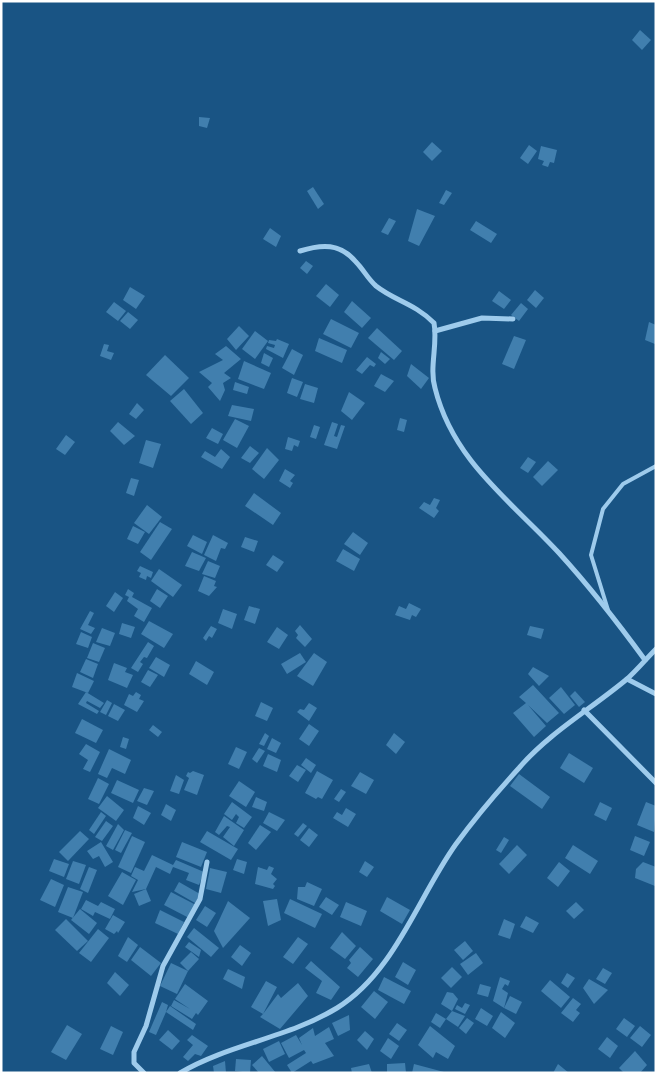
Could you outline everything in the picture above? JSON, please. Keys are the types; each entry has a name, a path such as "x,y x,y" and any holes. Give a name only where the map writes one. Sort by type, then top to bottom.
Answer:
{"street":[{"path":"300,251 319,246 331,246 344,252 356,261 376,286 421,310 434,324 434,386 446,420 459,444 481,476 557,552 609,612 645,660"},
{"path":"435,331 482,318 513,319"},
{"path":"180,1073 205,1058 268,1038 338,1008 367,982 410,926 456,845 520,766 584,710 627,679 656,649"},
{"path":"627,679 656,694"},
{"path":"584,710 656,783"},
{"path":"144,1073 134,1063 134,1052 146,1026 163,966 200,899 207,862"}],"lane":[{"path":"609,612 591,555 603,509 623,484 656,466"}],"building":[{"path":"640,30 651,40 642,50 632,40"},
{"path":"199,117 210,118 207,128 199,126"},
{"path":"432,142 442,151 432,161 423,152"},
{"path":"529,145 537,151 528,164 520,158"},
{"path":"541,146 557,150 554,163 550,162 548,167 542,165 544,161 538,159"},
{"path":"313,187 324,204 318,209 307,191"},
{"path":"446,190 452,193 444,205 439,203"},
{"path":"417,209 435,216 419,246 408,241"},
{"path":"389,218 396,221 388,235 381,232"},
{"path":"476,221 497,234 491,243 470,230"},
{"path":"270,228 281,236 276,247 263,239"},
{"path":"306,261 313,266 307,274 300,268"},
{"path":"326,284 339,295 330,307 316,296"},
{"path":"130,287 145,296 136,309 123,300"},
{"path":"535,290 544,298 536,308 527,300"},
{"path":"499,291 511,300 504,309 492,301"},
{"path":"352,301 371,318 362,328 344,312"},
{"path":"114,302 126,311 118,321 106,312"},
{"path":"521,303 528,309 519,321 511,315"},
{"path":"128,312 138,320 130,329 120,321"},
{"path":"331,319 359,333 351,348 323,334"},
{"path":"649,322 656,325 655,344 645,340"},
{"path":"239,326 249,336 236,350 227,339"},
{"path":"377,328 402,351 394,360 368,338"},
{"path":"255,331 268,341 255,359 242,349"},
{"path":"514,336 526,340 514,369 502,364"},
{"path":"319,338 347,350 342,363 315,351"},
{"path":"277,339 289,344 283,358 266,349 267,346 274,348 275,345 268,343 269,340 276,341"},
{"path":"104,344 109,345 107,351 114,353 111,360 100,356"},
{"path":"226,346 241,359 224,373 231,378 223,383 225,390 220,401 208,387 212,383 199,372 223,360 215,354"},
{"path":"292,349 303,355 294,375 282,368"},
{"path":"381,352 390,359 385,364 378,358"},
{"path":"264,353 273,358 269,367 261,363"},
{"path":"165,355 189,378 171,396 146,375"},
{"path":"367,357 376,364 374,367 370,365 362,374 356,370"},
{"path":"244,361 271,373 264,389 238,379"},
{"path":"411,364 429,378 421,389 407,376"},
{"path":"381,374 394,381 385,392 374,386"},
{"path":"292,378 303,382 297,397 287,393"},
{"path":"235,382 249,387 247,394 233,390"},
{"path":"305,384 318,388 314,403 300,399"},
{"path":"184,389 203,413 191,424 170,401"},
{"path":"349,392 365,403 352,420 341,411"},
{"path":"137,403 144,410 136,419 129,414"},
{"path":"232,405 254,409 251,421 228,416"},
{"path":"400,418 407,420 404,432 397,430"},
{"path":"235,419 249,426 237,448 223,440"},
{"path":"118,422 135,436 124,445 110,431"},
{"path":"332,422 338,424 334,436 337,437 341,425 345,426 337,449 324,445"},
{"path":"314,425 320,427 316,439 310,437"},
{"path":"212,428 223,434 218,444 206,438"},
{"path":"66,435 75,442 65,455 56,449"},
{"path":"288,437 300,441 298,447 294,445 292,451 285,449"},
{"path":"146,440 161,444 153,468 139,463"},
{"path":"250,446 259,453 250,463 241,458"},
{"path":"267,448 279,460 264,479 252,469"},
{"path":"221,449 230,457 222,469 201,457 205,451 215,457"},
{"path":"528,457 536,462 528,473 520,468"},
{"path":"548,461 558,470 542,486 533,477"},
{"path":"285,469 295,475 290,481 293,483 290,488 279,481"},
{"path":"131,478 139,480 134,496 126,493"},
{"path":"254,493 281,513 273,525 245,506"},
{"path":"434,498 440,500 436,508 439,511 434,518 419,508 424,502 430,505"},
{"path":"147,505 162,517 149,534 134,523"},
{"path":"160,522 172,529 151,560 140,552"},
{"path":"133,526 145,532 138,544 127,539"},
{"path":"353,532 368,543 360,555 344,544"},
{"path":"193,535 207,542 202,554 187,546"},
{"path":"213,535 228,543 225,549 221,548 216,561 204,555"},
{"path":"245,537 258,541 254,552 241,547"},
{"path":"343,549 360,559 354,571 336,561"},
{"path":"192,552 206,558 199,571 185,566"},
{"path":"273,555 284,562 277,572 266,565"},
{"path":"208,561 220,566 215,578 202,574"},
{"path":"140,566 153,572 151,578 147,576 146,580 139,577 141,573 137,571"},
{"path":"159,569 182,585 173,597 151,581"},
{"path":"204,576 216,581 214,586 217,587 209,596 198,591"},
{"path":"128,589 134,593 132,597 152,608 144,622 134,616 138,609 127,601 129,597 125,595"},
{"path":"157,589 168,596 160,608 150,601"},
{"path":"115,592 123,598 114,612 106,606"},
{"path":"409,603 421,609 416,617 412,615 410,620 395,615 399,606 406,609"},
{"path":"249,606 260,609 255,624 244,620"},
{"path":"223,609 237,614 232,629 218,623"},
{"path":"90,611 94,613 88,625 95,628 91,634 80,629"},
{"path":"149,621 173,634 164,648 141,634"},
{"path":"122,623 135,627 131,638 119,634"},
{"path":"300,625 312,639 305,647 296,638 298,635 295,631"},
{"path":"211,626 217,629 212,638 209,636 206,641 203,638"},
{"path":"530,626 544,629 541,639 527,635"},
{"path":"277,627 288,635 279,649 267,642"},
{"path":"102,628 115,633 110,646 96,642"},
{"path":"81,632 92,637 88,648 76,644"},
{"path":"148,642 154,646 147,658 144,657 140,662 143,664 138,672 131,668"},
{"path":"93,643 105,648 99,662 87,658"},
{"path":"300,653 306,662 287,674 281,664"},
{"path":"314,653 327,662 313,686 297,676"},
{"path":"156,657 170,665 164,677 149,668"},
{"path":"86,659 98,664 93,678 80,672"},
{"path":"196,661 214,672 207,685 189,674"},
{"path":"114,663 127,668 125,672 133,675 127,688 108,680"},
{"path":"533,667 549,676 539,686 528,674"},
{"path":"148,670 158,675 150,687 141,682"},
{"path":"77,673 94,681 88,693 72,687"},
{"path":"533,685 559,713 547,723 528,705 546,726 534,737 513,713 526,703 519,697"},
{"path":"561,687 575,705 564,714 549,698"},
{"path":"575,691 585,702 579,707 570,696"},
{"path":"86,692 104,703 100,708 87,701 86,703 99,711 97,714 78,704"},
{"path":"136,692 141,695 139,699 144,701 137,712 124,705 129,694 133,696"},
{"path":"107,700 112,703 106,715 100,712"},
{"path":"261,702 273,708 267,721 255,716"},
{"path":"309,703 317,708 309,721 297,712 300,709 304,710"},
{"path":"114,704 125,710 118,721 108,716"},
{"path":"82,719 103,730 96,743 75,733"},
{"path":"309,724 319,731 309,746 299,739"},
{"path":"153,725 162,732 158,737 149,730"},
{"path":"265,733 269,736 264,746 259,744"},
{"path":"394,733 405,742 396,754 386,745"},
{"path":"123,737 129,739 126,749 120,747"},
{"path":"272,738 281,743 276,753 267,749"},
{"path":"86,744 100,752 90,772 83,769 88,760 79,754"},
{"path":"236,747 247,752 239,769 228,764"},
{"path":"259,748 265,751 257,763 252,759"},
{"path":"109,749 131,760 125,774 112,768 107,778 98,774"},
{"path":"569,753 593,768 584,783 560,768"},
{"path":"268,754 281,760 277,772 263,766"},
{"path":"306,758 316,765 311,773 301,765"},
{"path":"297,765 306,770 298,782 289,776"},
{"path":"193,771 204,775 197,795 184,790 189,778 186,776 188,772"},
{"path":"317,771 333,780 322,799 318,797 316,799 305,793"},
{"path":"360,772 374,780 366,794 351,786"},
{"path":"519,774 550,797 542,809 510,786"},
{"path":"176,775 184,780 179,794 170,791"},
{"path":"98,778 109,784 99,804 88,799"},
{"path":"117,780 139,790 133,803 111,793"},
{"path":"239,781 255,792 246,807 229,796"},
{"path":"144,788 154,791 147,805 137,801"},
{"path":"341,789 346,792 339,802 334,799"},
{"path":"107,796 124,810 116,821 98,808"},
{"path":"256,797 267,802 264,811 252,807"},
{"path":"232,802 252,817 244,828 236,823 239,817 236,814 232,820 224,814"},
{"path":"600,802 612,808 606,821 594,815"},
{"path":"646,802 656,806 654,832 637,825"},
{"path":"166,804 176,810 171,821 161,815"},
{"path":"138,806 151,813 144,825 133,818"},
{"path":"346,808 356,814 348,827 333,818 337,812 342,815"},
{"path":"101,812 106,816 94,834 89,830"},
{"path":"269,812 285,820 277,831 263,823"},
{"path":"224,816 244,830 234,846 223,837 230,827 227,826 219,835 215,832"},
{"path":"106,821 113,826 102,841 95,837"},
{"path":"303,823 307,826 298,837 294,834"},
{"path":"118,824 124,830 113,850 106,846"},
{"path":"260,825 271,832 256,850 248,843"},
{"path":"309,828 318,835 309,847 300,840"},
{"path":"125,830 132,833 121,853 115,850"},
{"path":"80,831 89,839 68,861 59,852"},
{"path":"207,831 238,849 231,860 200,842"},
{"path":"132,836 145,842 131,873 118,867"},
{"path":"635,836 650,842 644,856 630,850"},
{"path":"504,837 509,840 501,853 496,850"},
{"path":"101,842 113,862 105,867 99,856 93,859 87,851"},
{"path":"182,842 207,852 201,867 176,857"},
{"path":"517,845 527,855 509,874 499,864"},
{"path":"573,845 598,861 590,874 565,858"},
{"path":"152,855 173,865 176,860 204,872 199,885 186,880 189,873 173,867 170,874 156,867 146,889 132,892 138,880 131,876 135,867 144,871"},
{"path":"54,859 69,864 64,877 49,871"},
{"path":"237,859 247,862 244,874 233,870"},
{"path":"73,861 86,865 79,884 66,879"},
{"path":"365,861 374,867 367,877 359,872"},
{"path":"559,862 570,871 558,887 547,878"},
{"path":"643,862 656,867 655,886 635,878 636,869"},
{"path":"269,866 274,868 271,874 277,879 273,884 275,886 273,889 255,884 258,867 267,870"},
{"path":"89,867 97,870 88,893 80,889"},
{"path":"210,868 227,872 221,893 206,889"},
{"path":"122,872 136,880 123,905 108,896"},
{"path":"51,879 64,885 55,907 40,900"},
{"path":"179,882 200,894 195,903 174,891"},
{"path":"307,882 322,889 314,906 297,899 298,887 305,887"},
{"path":"68,887 83,892 73,918 58,912"},
{"path":"146,889 151,901 139,906 134,894"},
{"path":"171,892 196,905 189,918 164,905"},
{"path":"326,897 339,905 332,915 319,907"},
{"path":"387,897 410,910 402,924 380,911"},
{"path":"277,899 281,920 268,926 263,901"},
{"path":"290,899 322,914 315,928 284,913"},
{"path":"86,900 98,906 101,902 115,909 110,919 95,912 93,916 81,909"},
{"path":"228,901 250,918 223,948 214,931"},
{"path":"346,902 367,911 361,926 340,917"},
{"path":"576,902 584,910 574,919 566,911"},
{"path":"205,906 216,913 207,927 196,920"},
{"path":"80,909 97,923 89,934 71,920"},
{"path":"160,910 184,922 178,934 155,923"},
{"path":"113,915 125,922 118,933 117,931 114,934 105,929"},
{"path":"526,916 539,923 533,933 520,927"},
{"path":"66,919 88,941 77,951 55,930"},
{"path":"504,919 515,924 510,939 498,935"},
{"path":"194,928 219,948 211,957 187,937"},
{"path":"98,929 109,938 91,962 79,953"},
{"path":"342,932 356,946 345,959 330,948"},
{"path":"128,937 138,945 127,962 118,956"},
{"path":"298,937 308,944 293,964 283,957"},
{"path":"465,941 473,951 463,960 454,950"},
{"path":"189,942 201,950 199,957 185,947"},
{"path":"240,945 251,953 242,966 231,957"},
{"path":"140,947 161,963 151,976 131,960"},
{"path":"360,947 373,959 358,977 347,968 351,963 349,960"},
{"path":"191,952 199,959 188,971 180,963"},
{"path":"476,953 483,963 468,975 460,964"},
{"path":"311,961 340,987 331,1000 316,993 322,981 305,968"},
{"path":"403,962 416,970 408,985 395,977"},
{"path":"171,963 188,971 177,994 160,986"},
{"path":"452,967 462,977 451,988 441,978"},
{"path":"603,968 612,973 605,984 596,979"},
{"path":"228,969 245,977 242,989 223,979"},
{"path":"115,972 129,985 120,996 107,983"},
{"path":"567,973 575,978 568,988 561,983"},
{"path":"384,977 411,991 404,1004 378,990"},
{"path":"500,977 510,981 508,986 505,984 502,989 508,993 504,1008 493,1001"},
{"path":"589,979 608,990 594,1004 583,988"},
{"path":"550,980 570,997 561,1008 541,991"},
{"path":"266,981 277,987 263,1014 251,1007"},
{"path":"298,983 308,996 280,1029 260,1017 278,994 281,998"},
{"path":"185,984 208,1001 198,1015 196,1013 192,1019 171,1006 174,1000 190,1009 175,999"},
{"path":"480,984 491,987 488,997 477,994"},
{"path":"374,991 388,1002 375,1019 361,1007"},
{"path":"447,992 453,993 458,999 452,1011 441,1004"},
{"path":"510,996 522,1002 516,1014 504,1008"},
{"path":"573,998 581,1004 576,1010 580,1013 573,1022 561,1013"},
{"path":"162,1002 168,1005 156,1035 149,1032"},
{"path":"465,1003 470,1005 465,1014 455,1009 457,1005 462,1008"},
{"path":"170,1006 196,1024 193,1030 166,1012"},
{"path":"481,1008 493,1016 487,1026 475,1019"},
{"path":"452,1011 465,1016 458,1027 446,1019"},
{"path":"501,1012 515,1023 505,1038 492,1028"},
{"path":"436,1013 446,1019 440,1028 431,1022"},
{"path":"349,1015 350,1030 338,1036 332,1023"},
{"path":"467,1018 474,1023 466,1034 459,1028"},
{"path":"624,1018 635,1026 627,1037 616,1029"},
{"path":"397,1023 407,1030 399,1041 389,1034"},
{"path":"67,1025 82,1034 66,1060 51,1052"},
{"path":"111,1026 123,1032 113,1055 100,1049"},
{"path":"430,1026 455,1046 448,1059 436,1052 433,1058 418,1045"},
{"path":"640,1026 651,1035 642,1047 630,1038"},
{"path":"329,1027 334,1039 325,1043 334,1056 313,1064 311,1061 292,1073 287,1065 306,1053 304,1050 289,1058 281,1043 296,1035 302,1045 299,1038 313,1028 315,1036"},
{"path":"168,1030 180,1041 172,1050 159,1040"},
{"path":"365,1031 374,1039 367,1050 357,1040"},
{"path":"192,1035 208,1046 201,1056 195,1054 188,1061 183,1057 193,1045 187,1040"},
{"path":"607,1037 618,1046 610,1058 598,1049"},
{"path":"388,1038 399,1046 391,1059 380,1051"},
{"path":"279,1041 285,1054 269,1062 263,1049"},
{"path":"635,1051 647,1065 640,1073 624,1073 619,1068"},
{"path":"262,1056 276,1073 259,1073 252,1065"},
{"path":"236,1059 251,1060 250,1073 235,1071"},
{"path":"225,1061 226,1073 214,1073 213,1066"},
{"path":"405,1063 406,1073 387,1073 387,1064"},
{"path":"369,1064 372,1073 352,1073 351,1068"},
{"path":"414,1064 444,1072 444,1073 412,1073"},
{"path":"558,1064 569,1073 553,1073"}]}
